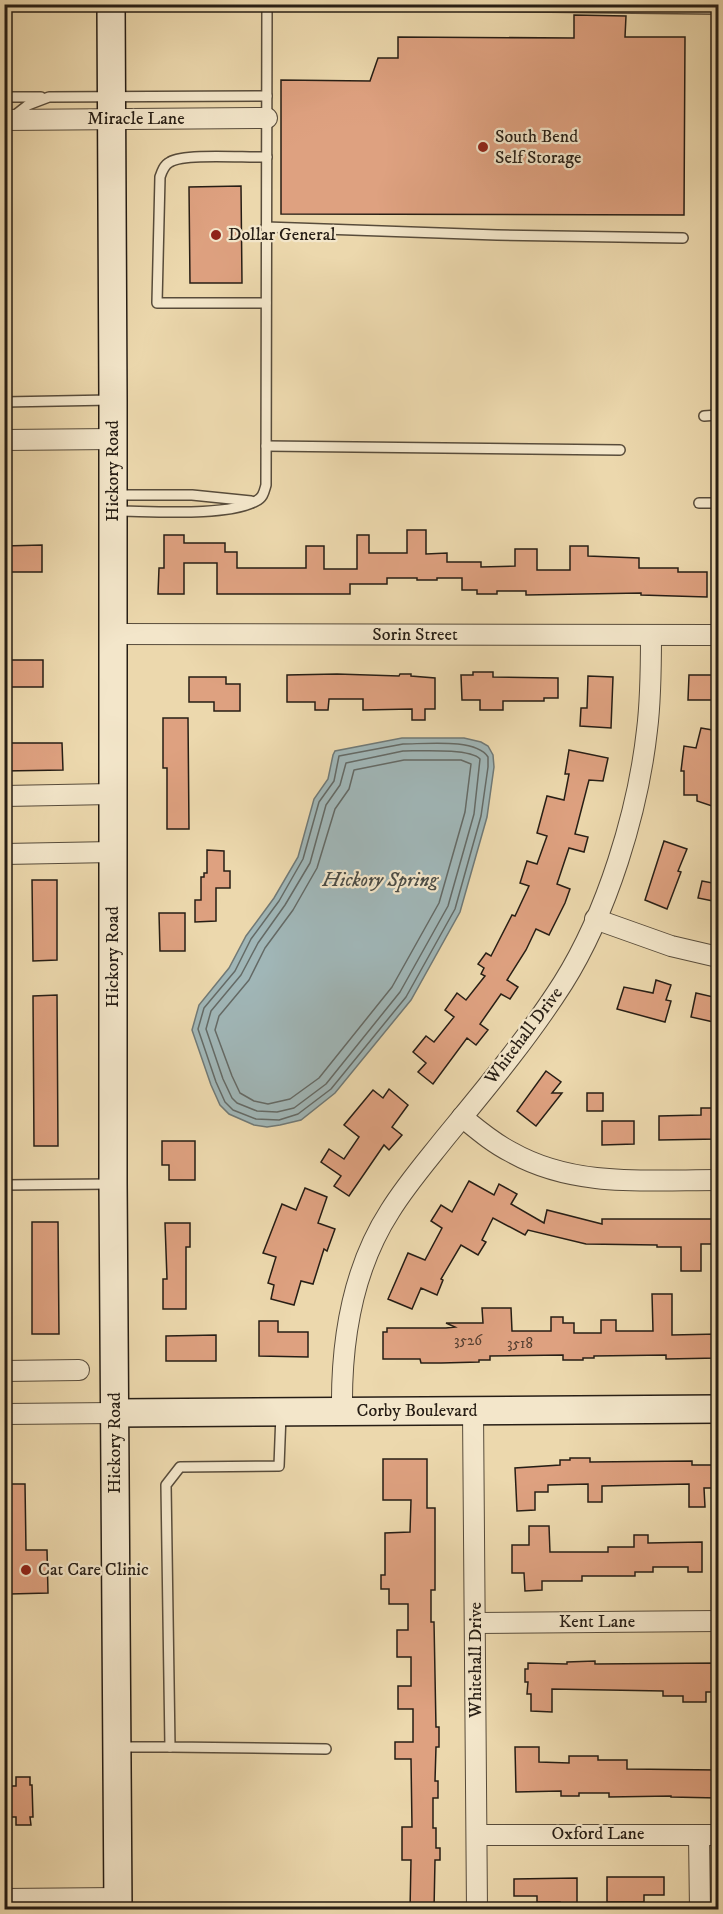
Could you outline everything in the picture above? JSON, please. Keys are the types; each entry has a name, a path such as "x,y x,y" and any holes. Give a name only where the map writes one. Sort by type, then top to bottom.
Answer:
{"street":[{"name":"Hickory Road","path":"111,4 113,1184 118,1904"},
{"name":"Miracle Lane","path":"4,120 112,108 267,118"},
{"path":"4,440 113,439"},
{"name":"Sorin Street","path":"112,634 718,635"},
{"name":"Whitehall Drive","path":"342,1411 343,1361 348,1322 357,1284 388,1212 523,1042 564,982 595,920 619,860 640,779 648,730 651,635"},
{"path":"4,796 112,794"},
{"path":"4,854 113,852"},
{"path":"595,920 671,946 718,957"},
{"path":"462,1117 486,1137 511,1153 534,1164 562,1173 585,1178 618,1180 718,1180"},
{"path":"4,1371 78,1370"},
{"name":"Corby Boulevard","path":"115,1413 718,1409"},
{"name":"Whitehall Drive","path":"473,1411 477,1910"},
{"path":"4,1414 115,1413"},
{"name":"Kent Lane","path":"476,1623 718,1622"},
{"name":"Oxford Lane","path":"477,1835 709,1835"},
{"path":"700,1910 709,1835"},
{"path":"4,1899 118,1904"}],"lane":[{"path":"113,503 217,510 239,507 256,501 264,493 266,485 267,4"},
{"path":"291,4 718,9"},
{"path":"4,97 49,97 112,108 267,96"},
{"path":"4,120 16,115 36,100 49,97"},
{"path":"266,303 157,303 157,246 160,177 168,163 183,158 267,158"},
{"path":"267,227 497,235 683,238"},
{"path":"4,402 113,400"},
{"path":"704,416 718,415"},
{"path":"266,446 620,450"},
{"path":"113,503 192,495 256,501"},
{"path":"699,503 718,503"},
{"path":"4,1185 113,1184"},
{"path":"170,1747 166,1485 180,1467 279,1466 281,1412"},
{"path":"117,1747 326,1749"}],"water":[{"name":"Hickory Spring","path":"402,738 464,738 488,746 493,755 494,767 487,817 460,912 411,1000 335,1093 301,1120 267,1127 254,1125 229,1114 220,1105 192,1030 199,1005 229,968 246,936 274,898 298,857 314,799 328,779 335,751"}],"building":[{"name":"South Bend Self Storage","path":"574,15 626,16 625,37 685,37 684,215 281,214 281,80 370,81 378,58 398,58 398,37 574,38"},
{"name":"Dollar General","path":"241,186 242,283 190,283 189,187"},
{"path":"407,530 426,530 426,554 447,553 447,562 481,562 481,567 515,566 515,549 537,549 537,570 570,570 570,546 588,546 588,556 639,558 639,568 678,568 678,572 707,572 707,597 641,595 641,593 526,595 526,591 477,594 477,590 462,590 462,578 417,580 417,578 387,578 387,584 350,584 350,594 217,594 217,563 184,563 184,594 158,594 159,568 164,568 164,535 184,535 184,543 225,543 225,552 237,552 237,568 306,568 306,546 324,546 324,569 357,569 357,535 369,535 369,553 407,553"},
{"path":"42,545 42,572 4,572 4,546"},
{"path":"4,660 43,660 43,687 4,687"},
{"path":"473,672 493,672 493,677 558,678 558,698 544,698 544,701 503,701 503,710 480,710 480,700 462,700 461,675 473,675"},
{"path":"400,674 411,674 411,676 435,678 435,709 425,709 425,720 412,720 412,709 363,710 363,699 329,699 328,710 315,710 315,702 287,702 287,675 399,676"},
{"path":"689,675 718,675 718,700 688,700"},
{"path":"588,676 613,677 611,728 580,726 581,708 587,708"},
{"path":"189,677 226,677 226,684 240,684 240,711 214,711 214,702 189,702"},
{"path":"163,718 188,718 189,829 167,829 167,768 163,768"},
{"path":"701,728 718,731 718,808 697,801 697,795 684,795 684,771 681,771 684,746 696,748"},
{"path":"4,743 62,743 63,770 4,771"},
{"path":"569,750 608,758 603,781 589,780 575,834 588,837 584,852 569,848 557,884 570,889 565,903 549,935 536,929 507,980 518,987 510,999 501,994 480,1024 488,1030 476,1045 467,1038 433,1084 418,1072 426,1063 413,1052 426,1036 434,1042 454,1017 445,1010 457,993 466,1000 485,976 481,974 484,968 478,964 486,953 491,956 512,915 515,916 529,886 520,883 527,861 537,864 547,836 537,833 547,796 564,800 569,774 565,774"},
{"path":"664,841 687,849 667,909 645,900"},
{"path":"207,850 224,851 224,871 230,871 230,888 216,888 216,921 195,922 195,900 201,900 201,877 207,873"},
{"path":"32,880 57,880 57,960 33,961"},
{"path":"702,881 718,884 718,902 698,898"},
{"path":"159,913 185,913 185,951 160,951"},
{"path":"656,980 671,985 666,1000 671,1001 665,1022 617,1009 624,987 653,993"},
{"path":"696,993 718,998 718,1023 691,1017"},
{"path":"57,995 58,1146 34,1146 33,996"},
{"path":"546,1071 561,1082 552,1093 562,1093 536,1126 517,1111"},
{"path":"389,1089 408,1105 392,1127 402,1135 389,1150 384,1145 349,1196 334,1186 341,1176 321,1162 329,1149 344,1159 359,1137 344,1125 373,1090 383,1098"},
{"path":"587,1093 603,1093 603,1111 587,1111"},
{"path":"701,1108 716,1108 718,1139 659,1140 659,1116 701,1115"},
{"path":"602,1121 634,1121 634,1144 602,1145"},
{"path":"162,1141 195,1141 195,1180 169,1180 169,1165 162,1165"},
{"path":"469,1181 494,1195 499,1184 517,1194 511,1204 544,1223 547,1210 602,1224 602,1219 718,1219 718,1244 701,1244 701,1271 681,1271 681,1247 586,1244 528,1230 525,1235 493,1218 482,1240 486,1242 478,1255 461,1245 441,1279 443,1280 437,1295 421,1288 412,1309 388,1299 408,1253 425,1260 442,1228 431,1221 441,1205 452,1212"},
{"path":"305,1188 327,1197 318,1223 335,1229 327,1251 324,1249 313,1284 301,1281 294,1305 271,1299 274,1285 268,1283 276,1257 263,1253 282,1204 296,1210"},
{"path":"32,1222 58,1222 59,1334 32,1334"},
{"path":"165,1223 190,1223 190,1247 186,1247 186,1309 163,1309 163,1279 167,1279"},
{"path":"652,1294 672,1294 672,1335 718,1334 718,1358 666,1359 666,1355 594,1356 594,1358 583,1358 583,1360 563,1360 563,1355 490,1356 490,1360 479,1360 479,1362 441,1363 421,1363 420,1359 383,1359 383,1332 387,1332 387,1328 446,1328 455,1327 446,1323 483,1323 482,1308 511,1308 512,1331 551,1331 551,1317 563,1317 563,1323 574,1323 574,1333 601,1333 601,1320 616,1320 616,1331 653,1331"},
{"path":"259,1321 278,1321 278,1332 308,1332 308,1357 259,1356"},
{"path":"216,1335 216,1361 166,1361 166,1336"},
{"path":"570,1458 590,1458 590,1462 692,1461 692,1465 718,1465 718,1488 704,1488 705,1507 689,1507 689,1484 602,1486 602,1502 588,1502 588,1484 548,1485 548,1492 535,1492 535,1510 517,1511 515,1468 560,1465 560,1460 570,1460"},
{"path":"383,1459 427,1459 427,1508 435,1508 435,1590 431,1590 431,1622 434,1622 436,1727 439,1727 439,1747 436,1747 435,1781 438,1781 438,1798 433,1798 433,1828 436,1828 436,1848 440,1848 440,1860 435,1860 434,1910 410,1910 411,1860 402,1860 402,1827 412,1827 411,1759 395,1759 395,1742 413,1742 413,1709 398,1709 398,1686 411,1686 411,1657 397,1657 397,1630 408,1630 408,1604 389,1604 389,1589 381,1589 381,1575 385,1575 385,1533 410,1532 411,1500 383,1500"},
{"path":"4,1484 25,1484 26,1550 47,1550 48,1593 10,1594 9,1589 4,1589"},
{"path":"529,1526 549,1526 550,1552 608,1552 608,1547 634,1547 634,1535 648,1535 648,1543 702,1542 702,1572 688,1572 688,1567 653,1567 653,1572 635,1572 635,1576 582,1576 582,1581 542,1581 542,1590 525,1591 524,1573 512,1573 512,1545 529,1545"},
{"path":"595,1661 595,1664 718,1663 718,1692 706,1692 706,1702 683,1702 683,1696 663,1696 663,1691 552,1689 552,1712 531,1711 531,1694 527,1694 528,1682 525,1682 525,1669 528,1669 528,1663 567,1664 567,1662"},
{"path":"515,1747 539,1747 539,1762 569,1763 569,1756 598,1756 598,1760 627,1760 627,1769 718,1770 718,1798 609,1797 609,1793 579,1793 579,1796 561,1796 561,1791 516,1792"},
{"path":"16,1777 30,1777 33,1817 30,1817 31,1825 16,1825 16,1817 4,1817 4,1786 16,1786"},
{"path":"607,1877 664,1877 664,1895 644,1895 644,1902 607,1902"},
{"path":"577,1878 577,1910 560,1910 560,1902 537,1902 537,1896 514,1896 514,1879"}],"place":[{"name":"South Bend Self Storage","path":"483,147"},
{"name":"Dollar General","path":"216,235"},
{"name":"Cat Care Clinic","path":"26,1570"}]}
